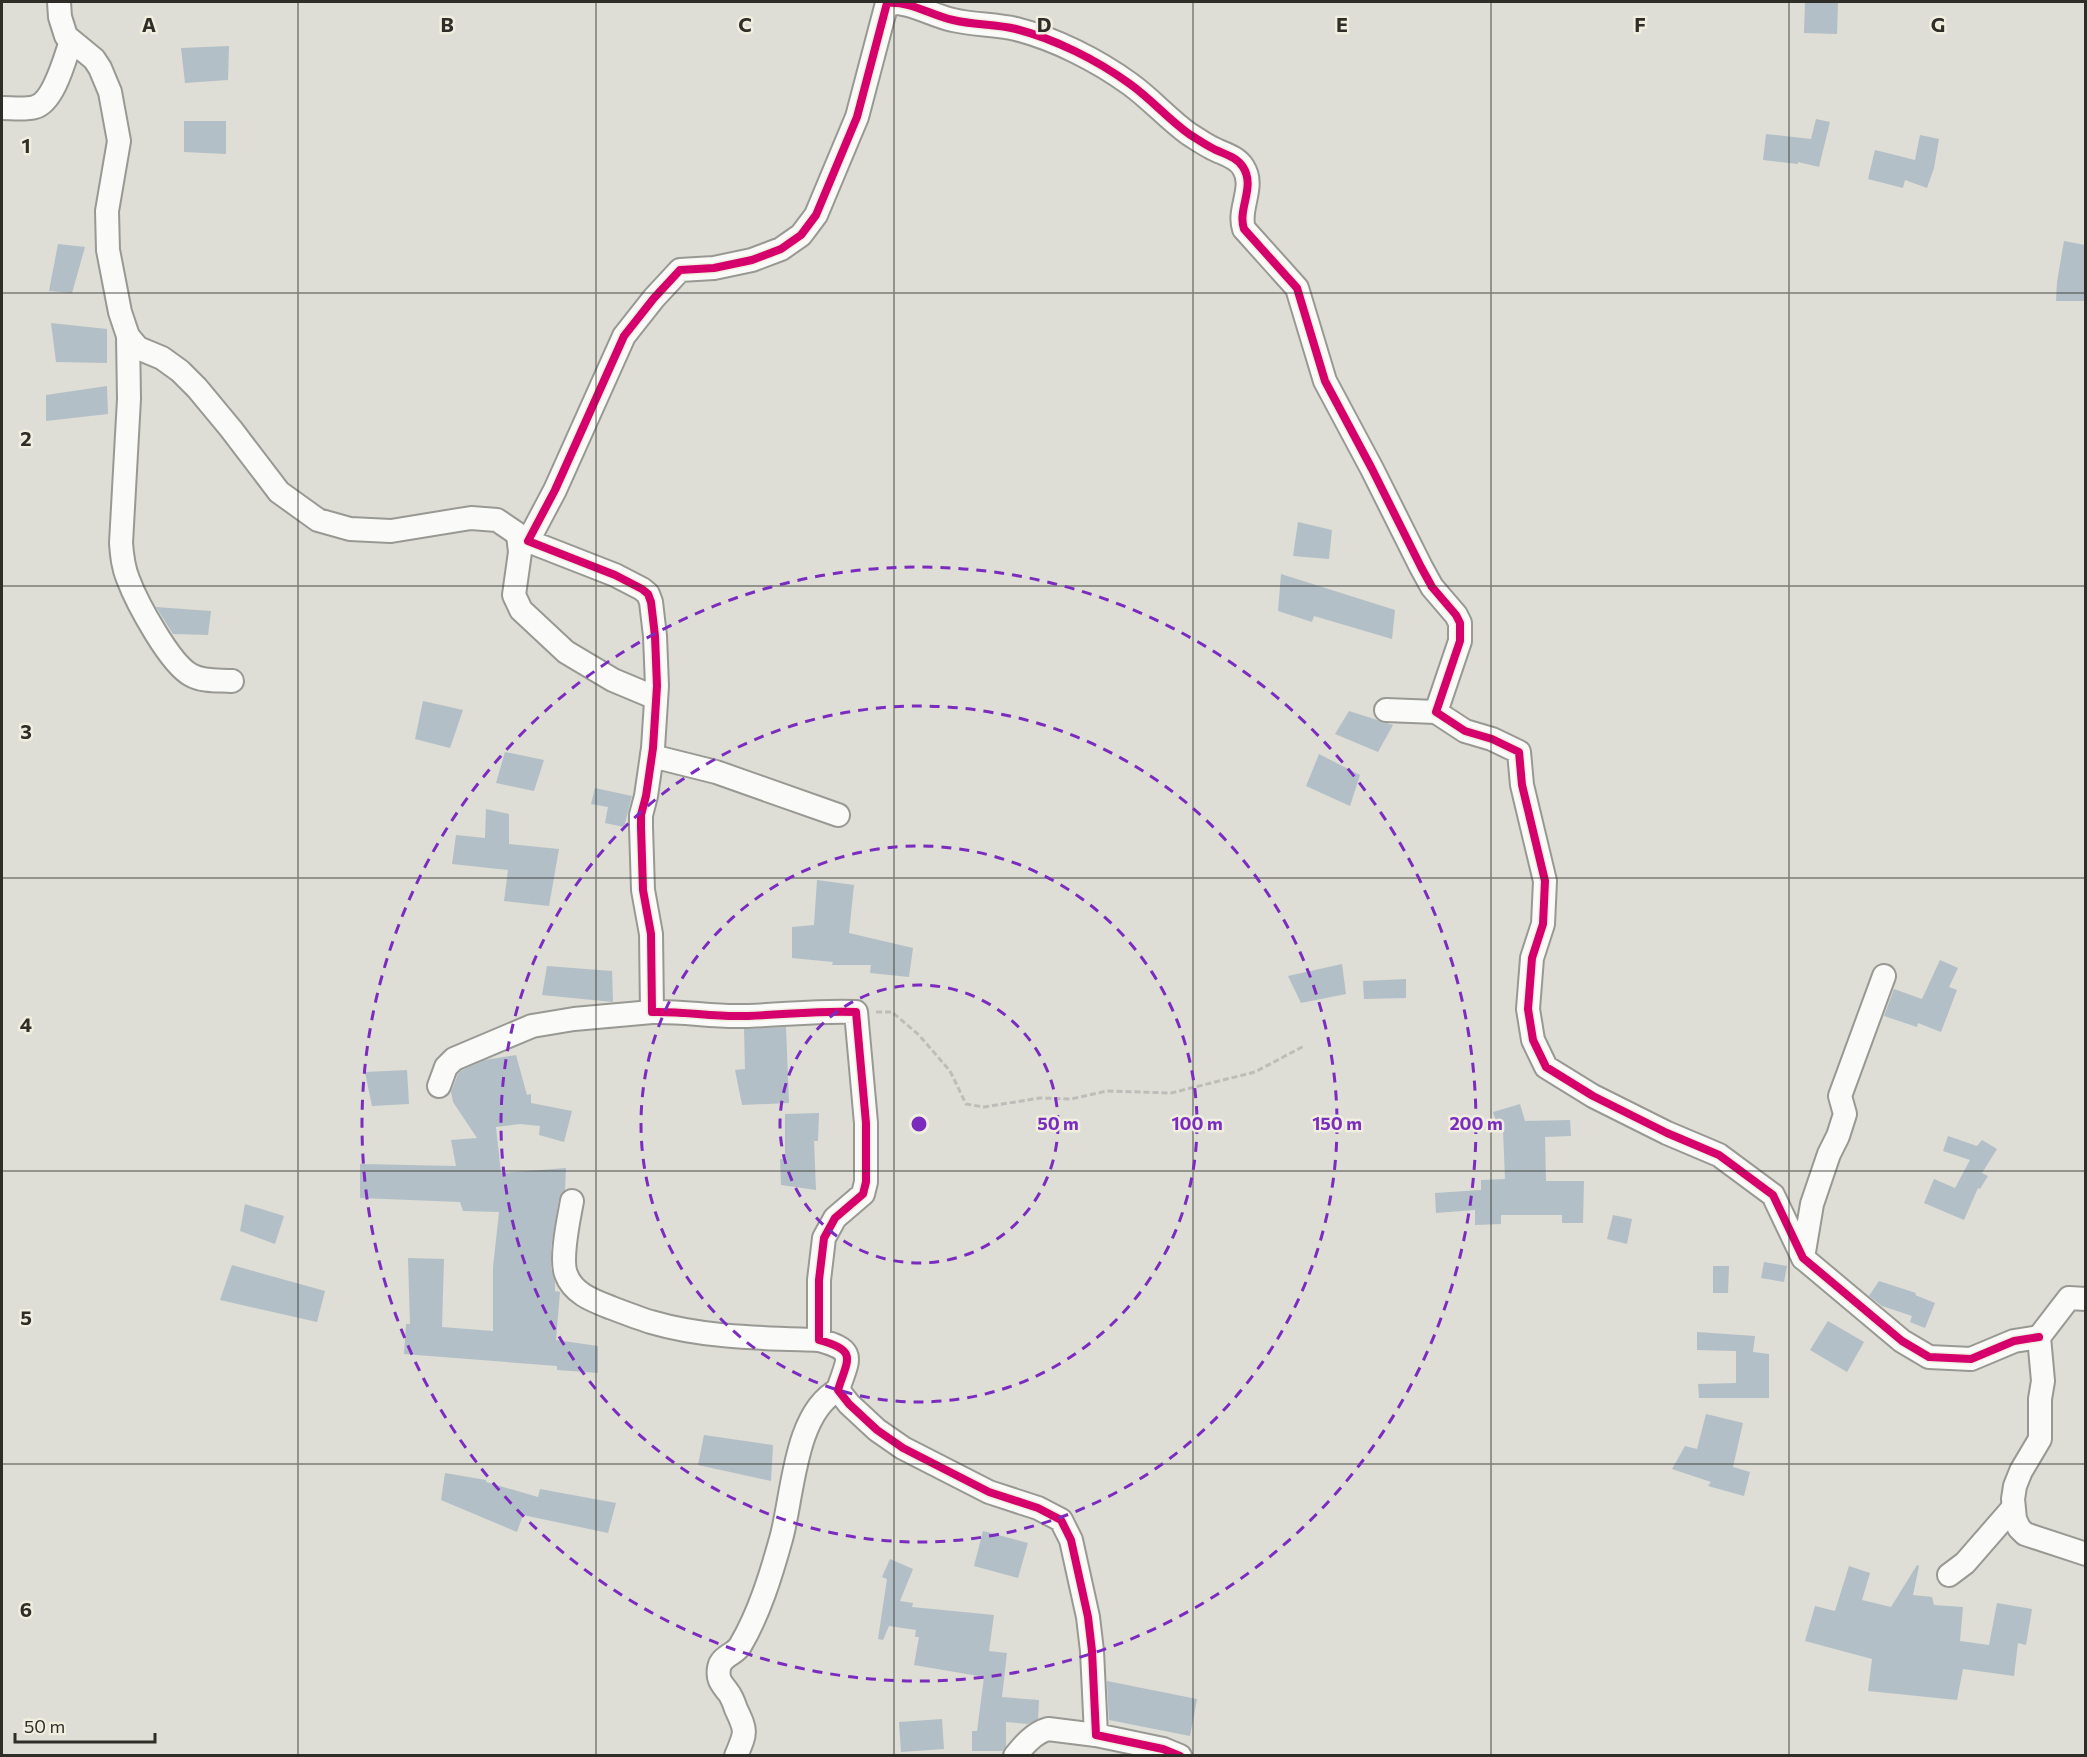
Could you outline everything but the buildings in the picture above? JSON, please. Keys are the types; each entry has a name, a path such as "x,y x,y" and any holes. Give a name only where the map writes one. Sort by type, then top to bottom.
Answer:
{"street":[{"path":"59,2 62,26 66,36 94,59 100,68 110,92 119,141 115,175 106,211 108,250 120,312 128,336 129,399 121,543 123,563 140,606 180,667 190,675 201,679 232,681"},
{"path":"656,699 613,680 566,652 521,610 514,595 523,538 555,490 624,336 654,298 680,270 727,266 781,249 801,235 816,215 857,117 887,2 905,3 944,18 1015,29 1073,51 1127,82 1189,133 1212,148 1227,154 1242,166 1248,182 1242,216 1244,229 1297,288 1325,381 1432,587 1460,623 1460,641 1436,712"},
{"path":"2,108 37,107 43,103 55,84 71,41"},
{"path":"128,336 138,348 162,358 180,371 231,429 279,492 318,520 350,529 391,531 471,518 497,520 523,538 615,575 648,594 655,636 656,699 652,756 641,815 641,827 643,890 651,934 652,1012"},
{"path":"1386,710 1436,712 1466,731 1492,739 1519,752 1522,785 1545,881 1543,924 1532,958 1528,1009 1533,1040 1546,1067 1627,1113 1719,1155 1773,1195 1803,1258 1902,1341 1929,1357 1971,1359 2014,1341 2039,1337"},
{"path":"652,756 716,772 838,815"},
{"path":"1803,1258 1812,1204 1828,1154 1838,1136 1845,1114 1840,1096 1884,976"},
{"path":"439,1086 446,1067 454,1059 532,1026 574,1019 674,1011 733,1017 781,1016 833,1011 856,1012 866,1123 866,1182 862,1194 835,1218 824,1238 819,1280 819,1340"},
{"path":"572,1201 567,1232 565,1272 577,1291 594,1301 651,1322 700,1333 819,1340 844,1350 847,1362 838,1390 828,1395 812,1415 804,1437 785,1525 768,1583 738,1650 721,1661 719,1680 729,1693 744,1725 744,1736 736,1755"},
{"path":"2085,1299 2069,1298 2039,1337 2043,1381 2040,1399 2040,1439 2015,1486 2012,1509 2019,1528 2025,1534 2085,1554"},
{"path":"838,1390 849,1404 878,1430 903,1448 989,1492 1038,1508 1061,1520 1071,1540 1088,1617 1096,1734"},
{"path":"1948,1575 1965,1563 2012,1509"},
{"path":"1015,1755 1027,1742 1048,1729 1096,1734 1180,1755"}],"path":[{"path":"856,1012 892,1012 919,1035 950,1071 966,1104 984,1107 1040,1098 1071,1099 1107,1091 1171,1093 1255,1072 1304,1046"}],"cycle path":[{"path":"1180,1756 1163,1749 1096,1735 1088,1617 1071,1540 1061,1520 1038,1508 989,1492 903,1448 877,1430 849,1404 838,1390 847,1357 840,1348 819,1340 819,1280 824,1238 835,1218 863,1194 866,1182 866,1123 856,1012 736,1016 652,1012 651,934 643,890 641,827 641,815 653,748 657,686 651,602 648,594 642,589 615,575 528,541 555,490 624,336 654,298 680,270 714,268 752,260 781,249 801,235 816,215 857,117 887,3 904,4 961,22 1016,29 1046,38 1075,51 1117,75 1189,134 1233,158 1243,167 1248,182 1242,221 1244,229 1297,288 1325,381 1432,587 1460,623 1460,641 1436,712 1465,731 1492,739 1519,752 1522,785 1545,881 1543,924 1532,958 1528,1009 1533,1040 1546,1067 1593,1096 1667,1133 1719,1155 1773,1195 1803,1258 1902,1341 1929,1357 1971,1359 2014,1341 2039,1337"}]}
